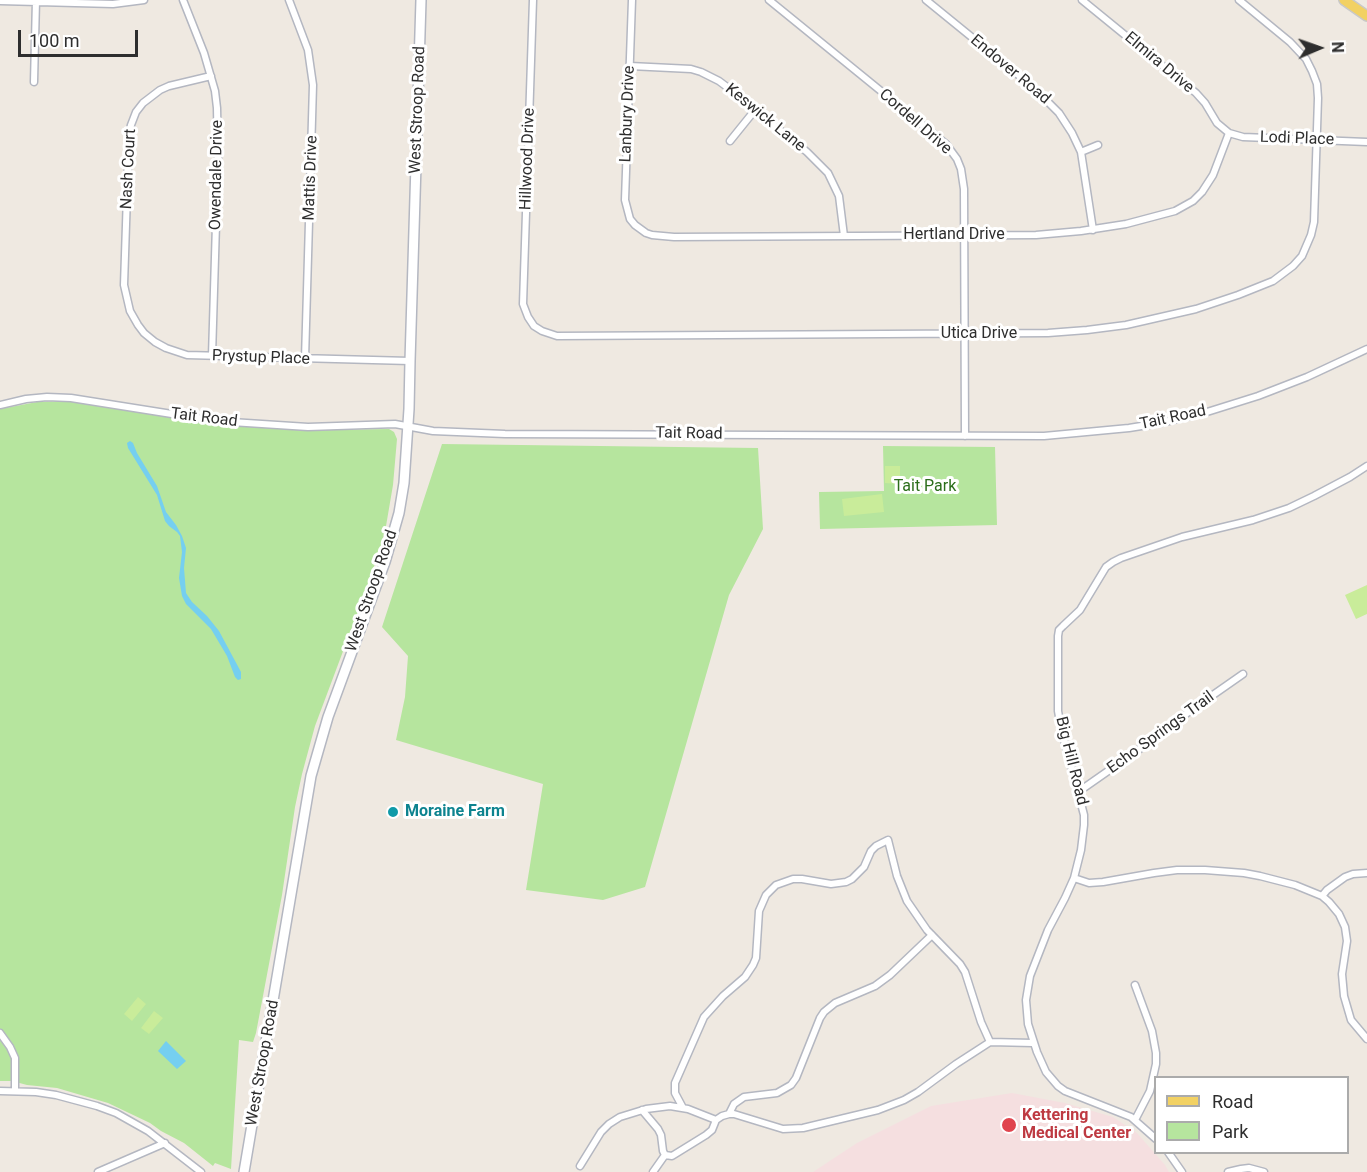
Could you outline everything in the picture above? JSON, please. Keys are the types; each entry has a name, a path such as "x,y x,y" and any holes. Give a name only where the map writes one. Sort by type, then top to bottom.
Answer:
{"main road":[{"name":"West Stroop Road","path":"244,1172 311,776 328,717 392,538 404,483 409,426 421,0"},
{"path":"1344,0 1367,16"}],"street":[{"path":"0,1 113,4 144,0"},
{"name":"Owendale Drive","path":"183,0 211,76 219,129 212,356"},
{"name":"Mattis Drive","path":"289,0 308,50 313,85 305,359"},
{"name":"Hillwood Drive","path":"528,317 523,304 533,0"},
{"name":"Lanbury Drive","path":"632,0 626,200 630,219 635,225"},
{"name":"Cordell Drive","path":"770,0 946,144 961,169 964,235 965,436"},
{"name":"Endover Road","path":"926,0 1033,87 1059,113 1081,152 1093,230"},
{"name":"Elmira Drive","path":"1082,0 1196,93 1217,123 1228,133"},
{"name":"Utica Drive","path":"528,317 534,326 557,336 1048,333 1126,325 1196,309 1273,281 1302,256 1314,222 1317,84 1309,65 1298,50 1239,0"},
{"path":"34,82 36,1"},
{"name":"Keswick Lane","path":"630,66 680,68 701,72 719,81 807,152 828,173 842,205 844,236"},
{"name":"Nash Court","path":"130,311 126,298 124,272 131,124 143,103 160,90 211,76"},
{"path":"730,141 755,110"},
{"name":"Hertland Drive","path":"635,225 646,234 674,237 1036,235 1093,230 1154,218 1175,211 1193,201 1213,176 1228,133"},
{"name":"Lodi Place","path":"1228,133 1243,137 1367,141"},
{"path":"1081,152 1098,145"},
{"name":"Prystup Place","path":"130,311 144,333 155,342 187,355 410,361"},
{"name":"Tait Road","path":"0,405 26,399 63,398 197,418 248,423 308,427 395,424 433,431 505,434 1044,436 1160,423 1207,412 1307,377 1367,349"},
{"name":"Big Hill Road","path":"1154,1138 1135,1120 1058,1086 1046,1072 1033,1043 1026,1011 1030,976 1043,940 1074,878 1084,825 1084,815 1062,734 1059,711 1059,630 1080,610 1106,567 1121,558 1182,537 1253,520 1289,508 1367,466"},
{"name":"Echo Springs Trail","path":"1078,792 1243,674"},
{"path":"683,1108 675,1093 675,1083 704,1017 745,977 753,965 756,958 759,911 770,889 793,879 831,884 846,882 864,867 871,851 888,840 897,876 907,901 927,930 965,972 990,1042"},
{"path":"1074,878 1089,883 1154,873 1205,870 1260,876 1294,884 1322,896 1339,914 1345,927 1347,941 1342,974 1344,996 1351,1020 1367,1039"},
{"path":"1322,896 1345,877 1367,873"},
{"path":"729,1114 734,1104 744,1097 777,1094 791,1085 824,1012 835,1003 875,986 890,975 932,935"},
{"path":"1135,985 1152,1031 1156,1064 1150,1091 1135,1120"},
{"path":"0,1034 15,1058 15,1090"},
{"path":"665,1155 672,1156 706,1136 712,1130 716,1120 722,1116 734,1114 791,1130 878,1110 918,1092 990,1042 1033,1043"},
{"path":"0,1091 15,1090 56,1095 97,1106 134,1122 201,1172"},
{"path":"580,1166 601,1132 620,1117 661,1106 683,1108 716,1120"},
{"path":"642,1110 658,1129 665,1155"},
{"path":"98,1172 165,1143"},
{"path":"1169,1154 1182,1172"},
{"path":"653,1172 665,1155"},
{"path":"1228,1172 1249,1168 1264,1172"}],"shaded area":[{"name":"Kettering Medical Center","path":"1012,1093 1065,1103 1113,1117 1137,1133 1169,1172 813,1172 857,1143 931,1106"}],"green space":[{"path":"74,401 199,422 251,427 328,430 389,429 394,432 397,439 393,485 380,549 315,726 302,774 256,1033 253,1042 239,1040 231,1169 215,1163 213,1166 184,1143 150,1123 108,1103 57,1088 0,1081 0,409 37,402"},
{"path":"442,444 758,448 763,529 729,595 645,887 603,900 526,890 543,784 396,740 405,697 408,656 382,627"},
{"name":"Tait Park","path":"883,446 995,447 997,525 820,529 819,492 884,491"},
{"path":"885,466 900,466 900,484 885,483"},
{"path":"882,494 884,512 844,516 842,499"},
{"path":"1367,585 1367,614 1356,619 1345,595"},
{"path":"138,997 146,1004 132,1021 124,1014"},
{"path":"154,1011 163,1018 149,1034 141,1028"}],"water":[{"path":"130,441 157,486 166,512 182,536 186,548 184,568 186,593 219,631 241,672 241,679 238,680 235,677 227,656 211,629 186,604 182,596 179,578 182,552 180,536 165,521 157,495 128,448 127,443"},
{"path":"166,1041 186,1061 177,1069 158,1051"}],"place":[{"name":"Moraine Farm","path":"393,812"},
{"name":"Kettering Medical Center","path":"1009,1125"}]}
